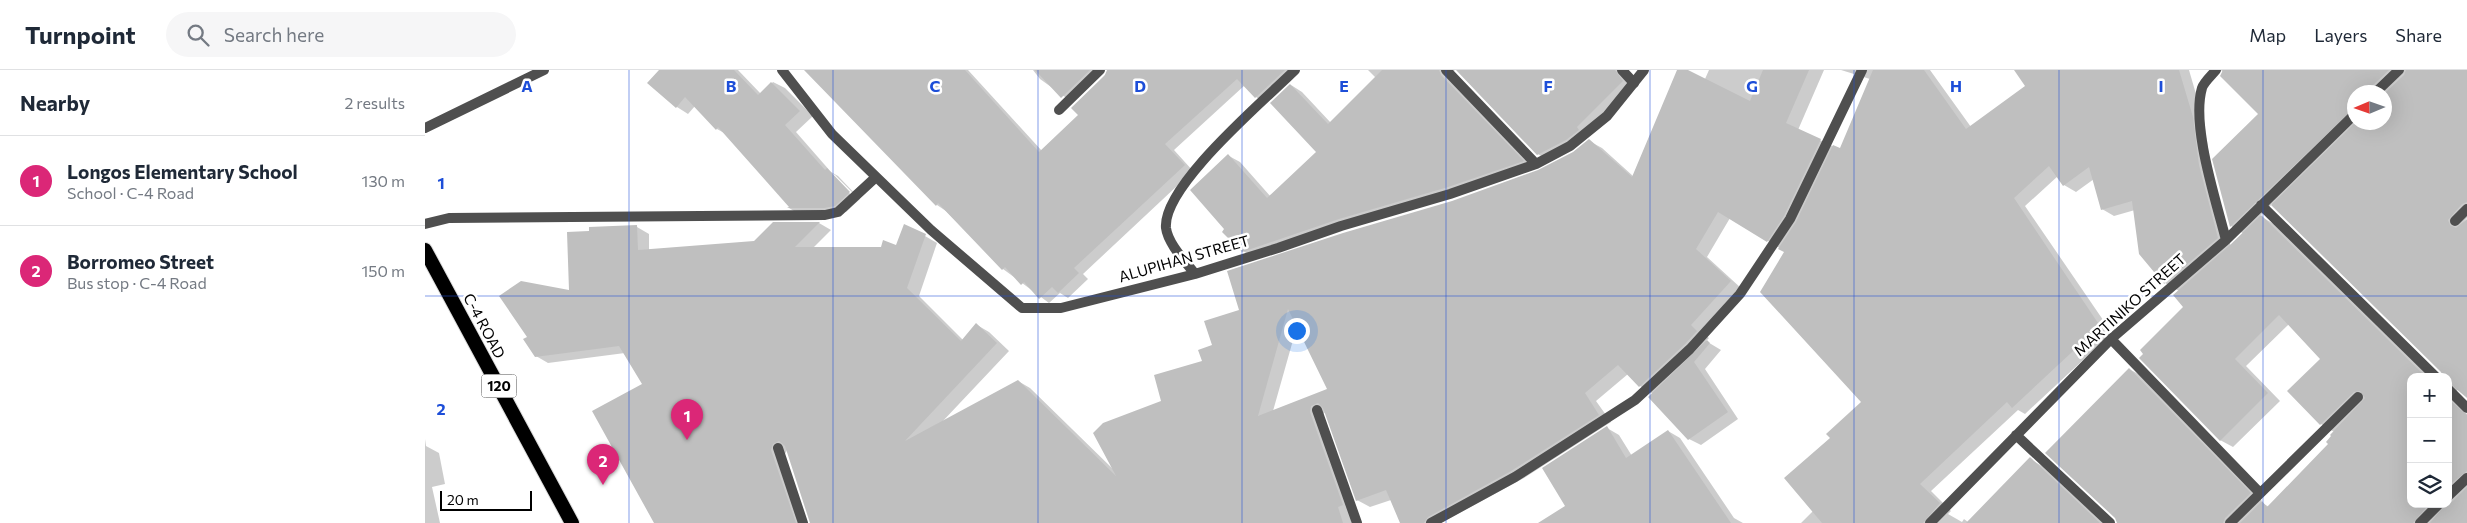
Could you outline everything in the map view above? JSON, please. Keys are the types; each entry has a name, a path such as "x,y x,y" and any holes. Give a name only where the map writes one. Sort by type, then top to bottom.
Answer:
{"highway":[{"name":"C-4 ROAD","path":"425,250 572,523"}],"street":[{"path":"425,128 544,70"},
{"name":"ALUPIHAN STREET","path":"782,70 832,134 875,177 931,230 1022,308 1061,308 1195,274 1279,248 1341,226 1450,194 1536,164 1570,146 1607,116 1644,70"},
{"path":"1059,110 1100,70"},
{"path":"1195,274 1173,244 1166,230 1172,202 1193,170 1295,70"},
{"path":"1446,70 1536,164"},
{"path":"1622,70 1634,83"},
{"path":"1431,523 1515,478 1635,400 1690,348 1740,294 1790,219 1862,70"},
{"path":"2216,70 2203,86 2199,104 2200,122 2211,183 2226,240"},
{"path":"2383,85 2399,70"},
{"name":"MARTINIKO STREET","path":"1930,523 2111,339 2226,240 2347,122"},
{"path":"425,224 449,218 825,215 838,212 875,177"},
{"path":"2261,205 2431,373"},
{"path":"2455,221 2467,210"},
{"path":"2111,339 2260,492"},
{"path":"2452,393 2467,408"},
{"path":"2229,523 2358,397"},
{"path":"1317,410 1357,523"},
{"path":"2016,435 2109,523"},
{"path":"778,448 803,523"},
{"path":"2452,492 2467,478"},
{"path":"2420,523 2435,508"}],"building":[{"path":"659,70 734,70 758,95 771,82 800,111 785,125 825,170 827,168 850,192 835,206 824,208 787,208 789,207 718,127 716,130 685,97 676,108 647,83"},
{"path":"804,70 965,70 1039,152 1078,115 1071,108 1105,75 1107,70 1285,70 1255,98 1237,79 1165,144 1185,165 1074,268 1079,273 1058,293 1052,287 1039,299 1024,282 1021,285 1005,267 1002,270 938,203 936,206"},
{"path":"1035,70 1090,70 1061,98"},
{"path":"1382,70 1439,70 1441,75 1524,161 1448,187 1339,219 1242,252 1222,232 1224,229 1190,190 1228,154 1267,198 1316,152 1270,103 1290,84 1328,124"},
{"path":"1456,70 1615,70 1623,81 1577,127 1579,130 1566,140 1537,155"},
{"path":"1677,70 1688,70 1750,101 1763,70 1809,70 1786,123 1821,139 1784,216 1767,242 1718,212 1696,249 1731,281 1691,325 1697,331 1639,387 1618,365 1585,393 1599,415 1511,471 1428,517 1424,523 1400,523 1386,490 1356,501 1323,408 1318,403 1311,406 1310,412 1343,505 1338,507 1343,523 810,523 785,446 779,441 773,444 771,450 796,523 654,523 592,411 642,384 619,346 535,357 523,339 527,337 499,296 521,281 569,290 567,232 589,231 589,227 637,225 638,250 754,241 773,222 820,222 795,247 881,247 883,240 896,245 904,224 926,234 907,288 961,341 976,323 997,343 905,441 1018,380 1116,476 1093,433 1103,423 1161,401 1154,375 1202,361 1198,350 1212,345 1204,321 1239,310 1227,271 1343,233 1452,201 1538,170 1573,152 1589,139 1632,177","holes":["1288,309 1327,389 1258,416"]},
{"path":"1873,70 1924,70 1966,129 2025,86 2014,70 2179,70 2193,117 2199,165 2218,238 2164,284 2139,254 2132,201 2101,210 2089,167 2063,186 2049,166 2014,198 2100,326 2012,408 2007,402 1920,484 1940,503 1923,523 1822,523 1784,478 1830,438 1826,434 1861,402 1760,292 1784,252 1778,249 1796,222 1833,145 1840,148"},
{"path":"2223,70 2389,70 2373,85 2347,85 2347,115 2230,227 2212,159 2258,114 2220,76"},
{"path":"2406,70 2467,70 2467,202 2462,204 2448,220 2450,225 2456,228 2467,219 2467,398 2452,385 2452,373 2441,373 2271,205 2348,130 2392,130 2392,86 2404,75"},
{"path":"2261,215 2422,373 2407,373 2407,508 2426,508 2413,523 2240,523 2262,501 2267,507 2328,444 2326,442 2330,435 2365,398 2360,391 2354,392 2320,425 2287,391 2320,359 2279,315 2235,359 2268,393 2220,441 2139,358 2143,354 2140,350 2183,307 2173,295"},
{"path":"1707,340 1710,343 1694,362 1728,412 1688,440 1648,397"},
{"path":"2129,368 2251,493 2225,518 2223,523 2117,523 2115,518 2045,453"},
{"path":"2452,402 2467,415 2467,471 2452,483"},
{"path":"1607,426 1626,458 1668,430 1731,523 1538,523 1565,506 1542,468"},
{"path":"2030,457 2100,523 1966,523"},
{"path":"2467,487 2467,523 2430,523 2443,508 2452,508 2453,501"}],"place":[{"name":"Longos Elementary School","path":"687,440"},
{"name":"Borromeo Street","path":"603,485"}]}
